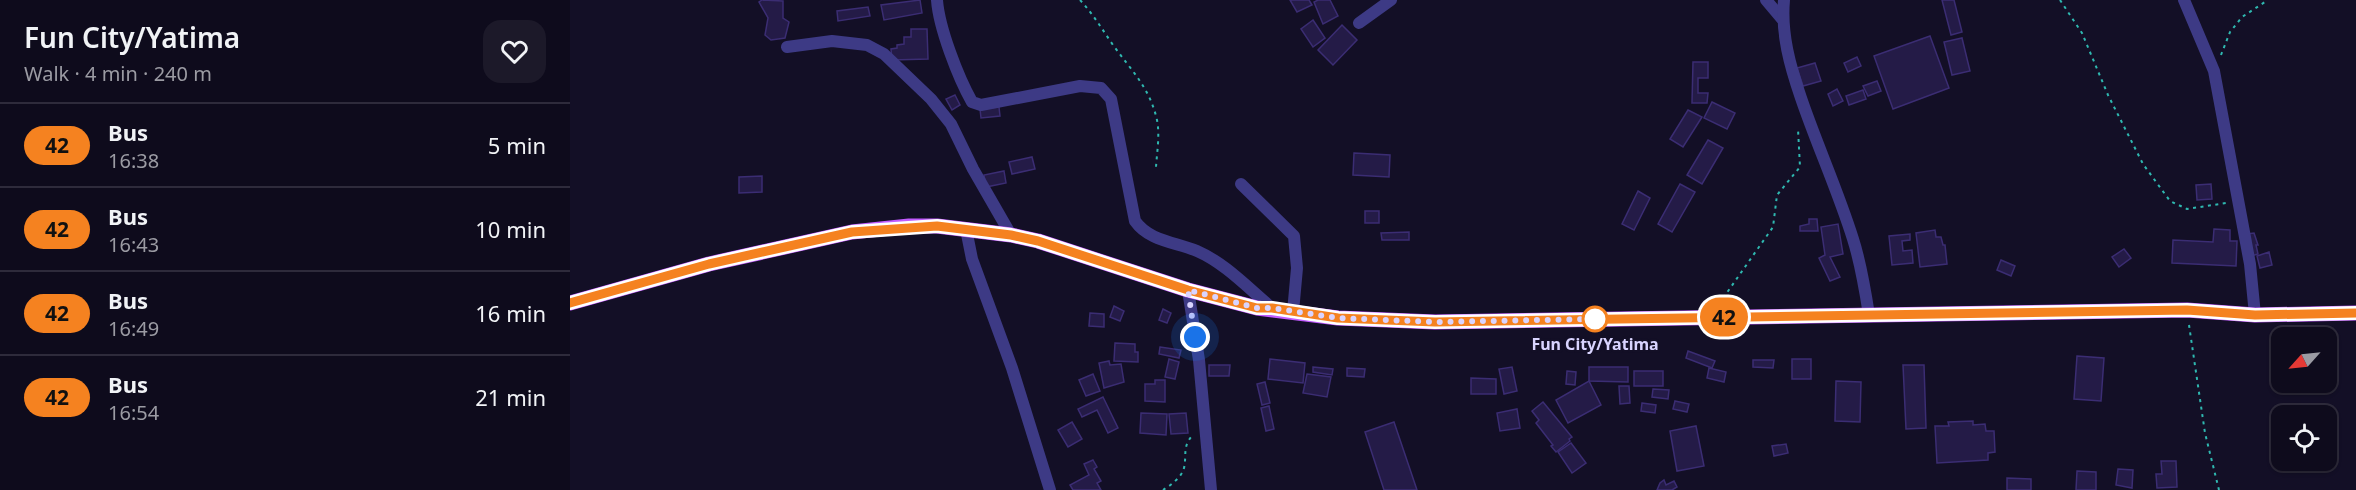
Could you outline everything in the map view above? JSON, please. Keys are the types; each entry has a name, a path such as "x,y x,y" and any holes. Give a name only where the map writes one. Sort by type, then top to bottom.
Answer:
{"main road":[{"path":"570,303 709,264 852,232 909,226 966,229 1011,235 1038,241 1188,290 1257,308 1272,308 1338,318 1435,322 2187,310 2255,315 2356,313"}],"street":[{"path":"937,0 942,29 972,102 981,105 1080,86 1101,88 1111,99 1135,221 1139,227 1148,235 1199,252 1214,261 1272,308"},
{"path":"1359,23 1391,0"},
{"path":"1766,0 1782,19"},
{"path":"1784,0 1782,19 1791,69 1810,129 1853,238 1869,315"},
{"path":"2184,0 2214,71 2250,264 2255,315"},
{"path":"787,47 832,41 867,45 884,54 931,99 951,124 973,169 1011,235"},
{"path":"1241,184 1294,236 1297,268 1293,312"},
{"path":"966,229 972,259 1012,368 1050,490"},
{"path":"1188,290 1199,360 1211,490"}],"path":[{"path":"1080,0 1139,76 1153,104 1158,123 1156,167"},
{"path":"2060,0 2082,33 2108,95 2144,164 2170,201 2187,209 2237,202"},
{"path":"2214,71 2230,32 2242,17 2268,0"},
{"path":"1711,317 1773,228 1777,195 1800,167 1797,135 1799,124"},
{"path":"2187,310 2205,433 2219,490"},
{"path":"1163,490 1180,475 1184,468 1184,450 1188,440 1205,423"}],"building":[{"path":"762,0 783,1 783,18 789,22 785,38 771,40 765,35 768,18 759,2"},
{"path":"920,0 922,13 884,20 881,5"},
{"path":"1290,0 1309,0 1312,5 1297,12"},
{"path":"1330,0 1338,16 1323,24 1314,2"},
{"path":"1942,0 1954,0 1962,32 1951,35"},
{"path":"868,7 870,16 838,21 837,11"},
{"path":"1313,20 1325,38 1313,47 1301,29"},
{"path":"1342,25 1357,40 1333,65 1318,50"},
{"path":"911,29 927,29 928,59 892,60 891,49 904,44 904,37 911,37"},
{"path":"1930,36 1949,88 1893,109 1874,56"},
{"path":"1962,38 1970,71 1952,75 1944,42"},
{"path":"1857,57 1861,66 1848,72 1844,63"},
{"path":"1693,62 1708,62 1708,78 1698,78 1698,93 1708,93 1707,103 1692,103"},
{"path":"1815,63 1821,81 1803,86 1797,68"},
{"path":"1877,81 1881,91 1868,96 1863,86"},
{"path":"1837,89 1843,101 1833,106 1828,94"},
{"path":"1863,90 1866,99 1849,105 1846,96"},
{"path":"955,95 960,105 952,110 946,99"},
{"path":"1712,102 1735,113 1727,129 1704,118"},
{"path":"999,107 1000,116 981,118 980,109"},
{"path":"1688,110 1702,117 1683,147 1670,139"},
{"path":"1708,140 1723,148 1702,184 1687,175"},
{"path":"1354,153 1390,155 1389,177 1353,175"},
{"path":"1032,157 1035,169 1012,174 1009,162"},
{"path":"1004,171 1006,183 986,187 984,175"},
{"path":"762,176 762,192 739,193 739,177"},
{"path":"1680,184 1695,192 1672,232 1658,224"},
{"path":"2211,184 2212,199 2197,200 2196,185"},
{"path":"1638,191 1650,198 1634,230 1622,224"},
{"path":"1365,211 1379,211 1379,223 1365,223"},
{"path":"1809,219 1817,219 1818,231 1800,231 1800,226 1809,224"},
{"path":"1838,224 1843,254 1830,257 1840,277 1830,281 1819,258 1825,255 1821,227"},
{"path":"2214,229 2230,230 2230,241 2237,241 2236,266 2172,263 2173,240 2213,242"},
{"path":"1935,230 1936,237 1941,237 1945,245 1947,264 1920,267 1916,233"},
{"path":"1409,232 1409,240 1382,240 1381,233"},
{"path":"2254,233 2258,254 2251,256 2247,234"},
{"path":"1910,234 1910,240 1902,241 1903,251 1912,250 1913,263 1892,265 1889,236"},
{"path":"2124,249 2131,258 2119,267 2112,257"},
{"path":"2269,252 2272,265 2260,268 2257,256"},
{"path":"2001,260 2015,266 2011,276 1997,270"},
{"path":"1114,306 1124,311 1120,321 1110,317"},
{"path":"1163,309 1171,313 1167,323 1159,320"},
{"path":"1090,313 1104,314 1104,327 1089,326"},
{"path":"1115,343 1135,344 1138,362 1114,361"},
{"path":"1160,347 1181,350 1179,358 1159,354"},
{"path":"1688,351 1715,361 1712,368 1686,358"},
{"path":"2077,356 2104,358 2101,401 2074,399"},
{"path":"1169,359 1179,362 1175,379 1165,377"},
{"path":"1270,359 1305,363 1303,383 1268,379"},
{"path":"1792,359 1811,359 1811,379 1792,379"},
{"path":"1753,360 1774,360 1773,368 1753,367"},
{"path":"1109,361 1110,365 1121,364 1124,382 1104,388 1099,363"},
{"path":"1209,365 1230,365 1229,376 1209,376"},
{"path":"1903,365 1924,365 1926,428 1906,429"},
{"path":"1313,367 1333,369 1332,375 1313,372"},
{"path":"1512,367 1517,391 1504,394 1499,369"},
{"path":"1589,367 1628,367 1628,382 1589,381"},
{"path":"1347,368 1365,369 1364,377 1347,376"},
{"path":"1709,368 1726,372 1724,382 1707,378"},
{"path":"1567,371 1576,372 1575,385 1566,384"},
{"path":"1634,371 1663,371 1663,386 1634,386"},
{"path":"1093,374 1100,391 1086,396 1079,380"},
{"path":"1307,374 1331,377 1327,397 1303,393"},
{"path":"1471,378 1496,379 1496,394 1471,394"},
{"path":"1155,380 1165,380 1165,402 1145,401 1145,384 1155,384"},
{"path":"1589,381 1601,405 1568,423 1556,400"},
{"path":"1836,381 1861,382 1860,422 1835,421"},
{"path":"1265,382 1270,403 1262,405 1257,384"},
{"path":"1619,386 1629,386 1630,403 1620,404"},
{"path":"1653,389 1669,390 1668,399 1652,397"},
{"path":"1103,397 1118,428 1108,433 1097,410 1082,417 1078,409"},
{"path":"1675,401 1689,404 1687,412 1673,409"},
{"path":"1543,402 1572,437 1556,452 1536,423 1539,420 1532,411"},
{"path":"1642,403 1656,405 1655,413 1641,411"},
{"path":"1269,406 1274,429 1266,431 1261,408"},
{"path":"1517,409 1520,428 1500,431 1497,413"},
{"path":"1141,413 1167,414 1166,435 1140,433"},
{"path":"1186,413 1188,433 1171,434 1169,414"},
{"path":"1973,421 1973,425 1985,424 1986,431 1994,431 1995,452 1988,453 1988,460 1937,463 1935,426 1949,426 1948,422"},
{"path":"1072,422 1082,439 1068,447 1058,430"},
{"path":"1394,422 1417,490 1384,490 1365,432"},
{"path":"1696,426 1704,466 1677,471 1670,431"},
{"path":"1571,443 1586,463 1572,473 1558,452"},
{"path":"1786,444 1788,453 1774,456 1772,446"},
{"path":"1093,460 1097,467 1094,469 1101,481 1097,483 1101,490 1073,490 1070,485 1089,475 1084,464"},
{"path":"2161,461 2176,461 2177,487 2157,488 2156,474 2162,474"},
{"path":"2118,469 2133,470 2132,488 2116,485"},
{"path":"2077,471 2096,472 2096,490 2076,490"},
{"path":"2007,478 2031,479 2031,490 2007,490"},
{"path":"1664,480 1666,485 1674,481 1677,487 1672,490 1657,490"}],"bus line":[{"name":"42","path":"570,303 709,264 852,232 909,226 937,226 1011,235 1038,241 1188,290 1257,308 1272,308 1338,318 1435,322 2187,310 2255,315 2356,313"}],"place":[{"name":"Fun City/Yatima","path":"1595,319"}],"route":[{"path":"1195,337 1188,290 1257,308 1272,308 1338,318 1435,322 1595,319"}]}
